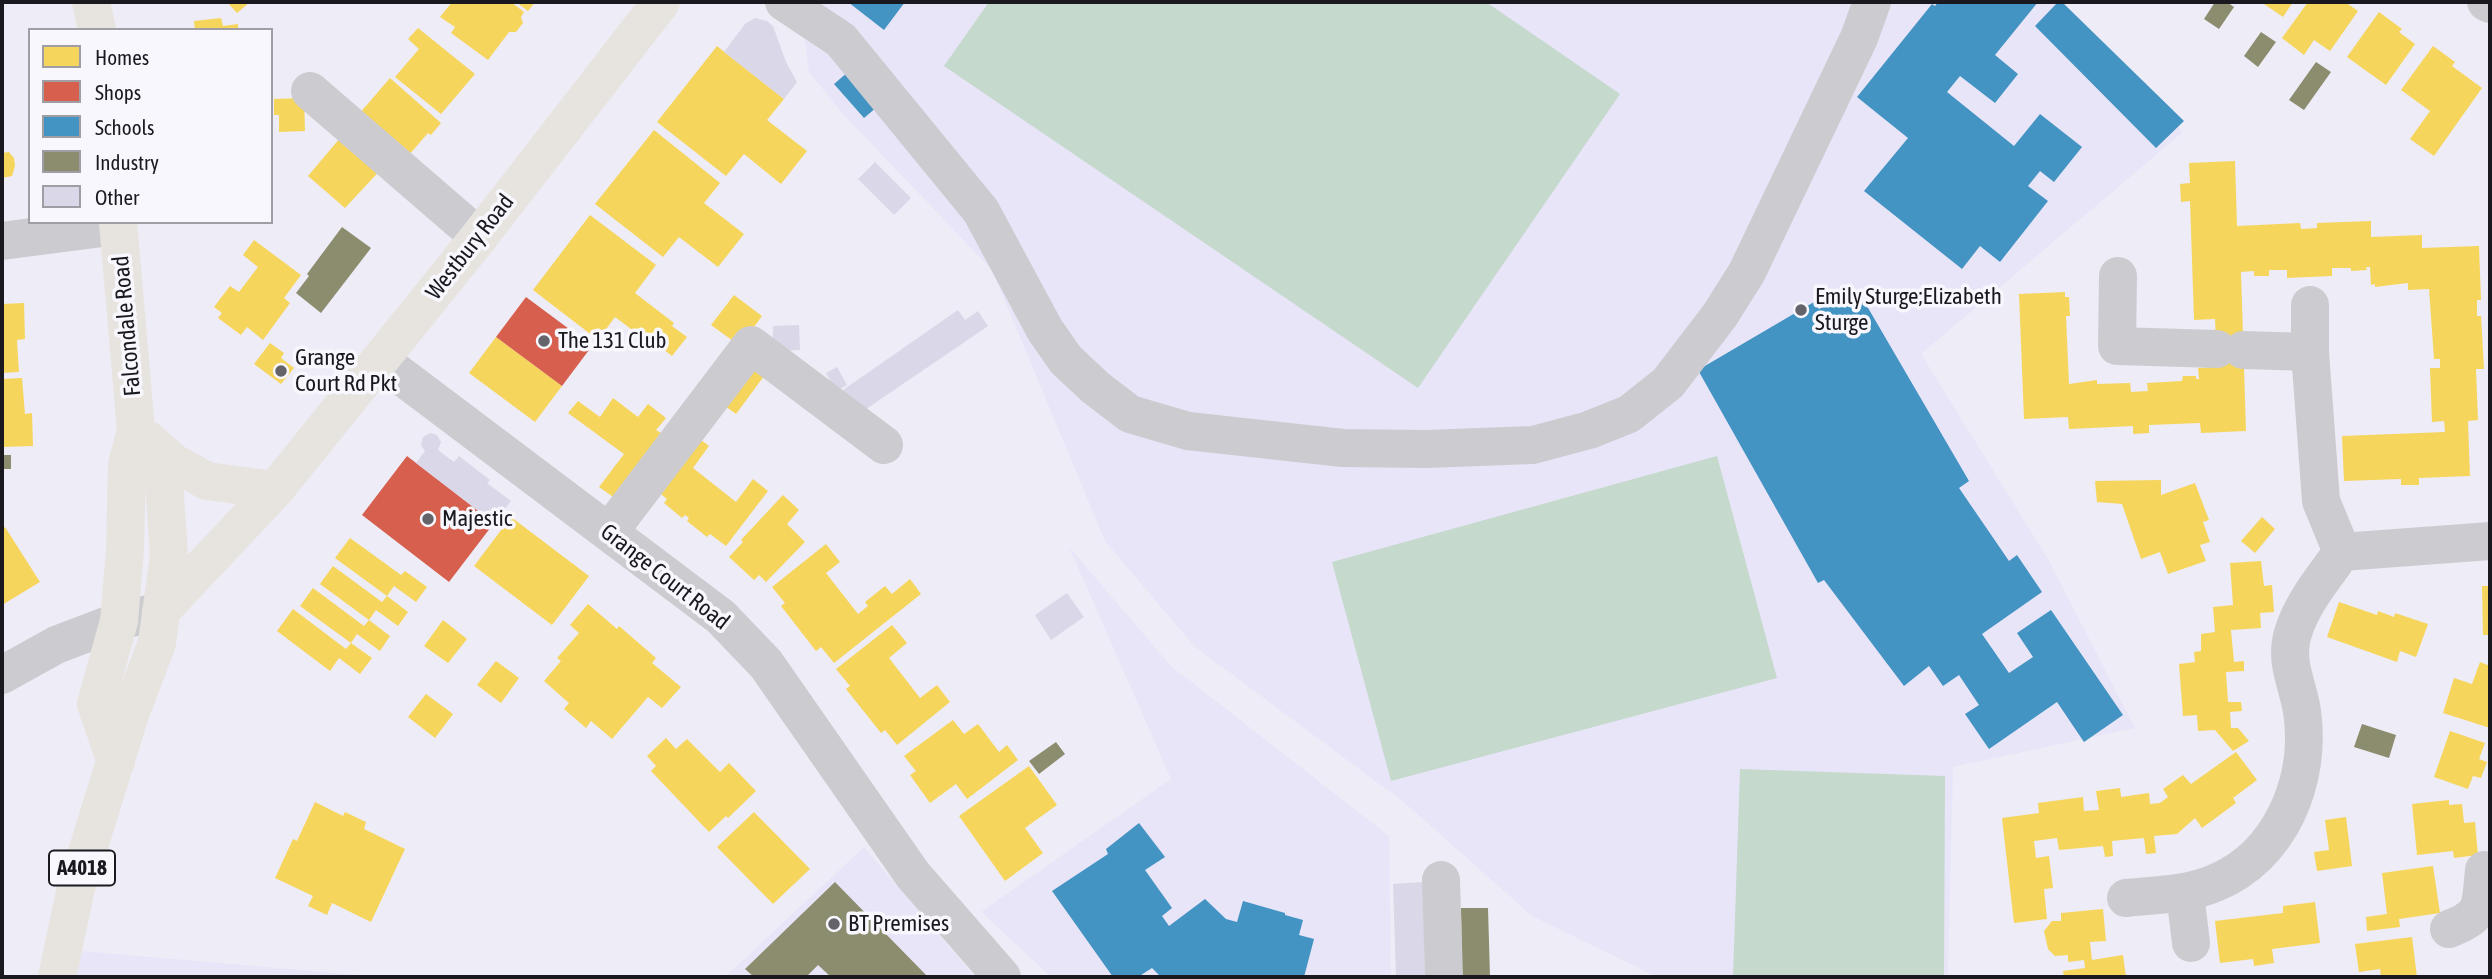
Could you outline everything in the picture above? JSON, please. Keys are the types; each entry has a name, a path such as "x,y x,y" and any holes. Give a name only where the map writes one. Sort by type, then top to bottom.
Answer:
{"main road":[{"path":"91,2 97,28"},
{"name":"Westbury Road","path":"161,611 275,490 479,237 662,2"},
{"name":"Falcondale Road","path":"118,224 136,430"},
{"path":"136,430 174,463 207,481 275,490"},
{"name":"A4018","path":"57,977 76,888 130,715 157,643 169,555 164,482 136,430"},
{"name":"A4018","path":"116,762 96,704 118,621 125,550 127,465 136,430"}],"street":[{"path":"784,2 841,40 981,211 1045,330 1066,360 1130,414 1188,430 1343,448 1426,449 1533,444 1589,430 1629,414 1668,383 1720,315 1747,272 1859,38 1872,2"},
{"path":"2486,2 2490,5"},
{"path":"310,90 479,237"},
{"path":"2,241 118,224"},
{"path":"2118,276 2117,346 2310,352"},
{"path":"2310,304 2310,352 2320,501 2342,552"},
{"path":"608,532 751,345 884,445"},
{"name":"Grange Court Road","path":"380,360 721,617 766,664 913,875 1002,977"},
{"path":"2342,552 2490,541"},
{"path":"2126,898 2185,893 2214,884 2242,870 2270,841 2288,810 2299,782 2304,751 2302,710 2290,666 2292,635 2307,601 2342,552"},
{"path":"2,676 56,645 118,621 161,611"},
{"path":"2449,929 2469,921 2485,909 2484,870"},
{"path":"1441,880 1444,977"},
{"path":"2185,893 2190,943"}],"shaded area":[{"path":"800,2 2056,2 2183,132 1921,354 2048,559 2135,728 1953,767 1948,977 1657,977 1532,916 1406,804 1194,646 1105,541 992,270 841,112 809,72"},
{"path":"1069,547 1171,666 1389,836 1391,977 1051,977 981,912 1171,779"},
{"path":"864,847 975,977 725,977"},
{"path":"58,949 381,977 55,977"}],"green space":[{"path":"989,2 1486,2 1620,94 1418,388 944,66"},
{"path":"1717,456 1777,678 1391,781 1332,562"},
{"path":"1740,769 1945,776 1944,977 1733,977"}],"building: Homes":[{"path":"227,2 250,2 237,13"},
{"path":"452,2 511,2 524,12 521,17 523,23 516,32 509,32 488,60 451,33 455,27 440,17"},
{"path":"516,2 535,2 528,11"},
{"path":"2261,2 2293,2 2283,17"},
{"path":"2308,2 2345,2 2358,11 2330,51 2314,40 2304,55 2282,38"},
{"path":"2379,12 2402,29 2399,32 2415,44 2386,85 2347,57"},
{"path":"221,18 223,26 238,24 238,28 195,28 194,21"},
{"path":"418,28 475,74 441,114 395,77 419,49 408,39"},
{"path":"717,46 784,99 767,120 807,151 781,184 744,154 726,176 657,122"},
{"path":"2433,46 2455,62 2452,66 2482,88 2434,156 2410,139 2430,111 2401,90"},
{"path":"390,78 441,123 431,135 428,133 402,163 353,121"},
{"path":"304,98 305,131 279,132 279,115 274,115 274,99"},
{"path":"654,130 720,183 704,203 744,234 718,267 679,237 663,257 595,204"},
{"path":"346,131 385,165 345,208 308,176"},
{"path":"9,152 14,158 15,166 12,176 2,178 2,153"},
{"path":"2235,161 2237,226 2300,223 2301,229 2317,228 2317,223 2371,221 2371,237 2422,235 2422,248 2479,246 2481,300 2477,300 2477,316 2481,316 2484,369 2476,369 2478,420 2468,421 2470,476 2419,478 2419,485 2401,485 2401,479 2344,481 2342,436 2445,432 2444,421 2432,422 2430,368 2440,368 2440,359 2434,359 2429,289 2408,290 2408,283 2375,287 2375,284 2371,285 2370,267 2366,267 2367,270 2351,271 2351,268 2332,268 2332,276 2287,278 2287,270 2269,270 2269,276 2254,276 2254,271 2241,272 2246,431 2201,433 2200,423 2149,425 2149,433 2133,434 2133,426 2069,429 2068,417 2024,419 2019,294 2065,292 2065,297 2069,297 2070,316 2066,316 2069,384 2097,380 2097,384 2130,383 2131,392 2148,391 2147,383 2182,381 2183,376 2196,376 2196,379 2199,379 2198,368 2217,367 2215,319 2194,320 2190,201 2181,202 2180,184 2190,183 2189,163"},
{"path":"590,215 656,265 635,293 674,323 672,326 687,337 672,356 657,344 655,347 615,317 598,340 533,290"},
{"path":"254,240 301,275 284,298 290,303 263,340 247,327 241,335 218,318 222,313 214,307 230,286 239,292 258,267 243,255"},
{"path":"734,295 762,316 740,346 711,325"},
{"path":"24,303 25,339 17,340 19,372 2,373 2,304"},
{"path":"496,337 562,386 535,422 469,373"},
{"path":"270,343 284,353 281,358 294,368 281,384 254,364"},
{"path":"751,354 770,368 736,414 717,400"},
{"path":"22,378 25,414 32,413 33,446 2,447 2,379"},
{"path":"613,398 638,417 648,404 666,418 656,430 666,436 619,501 599,487 624,454 568,413 578,401 600,417"},
{"path":"692,433 709,446 693,468 736,502 753,479 768,491 726,546 710,534 707,537 687,521 689,518 685,515 682,518 664,503 667,499 651,486"},
{"path":"2161,480 2161,495 2195,483 2209,520 2203,522 2210,542 2200,545 2206,561 2168,574 2160,552 2141,559 2122,504 2097,502 2095,481"},
{"path":"783,495 799,510 787,524 805,542 766,582 759,575 754,580 729,557 743,542 741,540"},
{"path":"511,517 589,576 552,625 474,566"},
{"path":"2262,517 2275,529 2255,553 2241,541"},
{"path":"5,527 40,582 2,605 2,529"},
{"path":"350,538 401,575 405,571 427,587 416,602 394,586 387,596 335,558"},
{"path":"826,544 840,562 826,573 858,614 868,606 865,602 885,586 892,594 910,579 921,594 834,663 821,647 816,651 781,606 785,603 772,587"},
{"path":"2261,561 2264,586 2272,585 2274,612 2260,613 2261,628 2231,630 2234,662 2244,661 2244,671 2226,672 2228,702 2241,702 2242,711 2230,712 2231,728 2238,728 2249,741 2233,751 2215,730 2198,731 2197,715 2183,716 2179,664 2195,662 2194,652 2201,651 2201,634 2215,632 2213,607 2233,605 2230,563"},
{"path":"333,566 382,602 387,596 408,612 398,626 376,610 369,620 320,584"},
{"path":"2482,586 2490,586 2490,635 2483,635"},
{"path":"313,588 364,626 369,620 390,636 380,651 357,634 351,643 300,606"},
{"path":"2339,602 2377,615 2378,611 2394,617 2395,613 2428,624 2416,657 2400,651 2397,662 2327,637"},
{"path":"588,604 656,658 652,663 681,687 662,708 648,697 612,739 591,721 586,728 564,709 569,703 544,681 561,661 557,658 579,633 570,625"},
{"path":"293,609 346,649 351,643 372,658 360,674 339,658 330,671 277,631"},
{"path":"443,620 467,639 448,663 424,646"},
{"path":"892,625 907,643 889,658 920,698 937,685 950,702 897,745 885,730 881,733 846,689 850,686 836,669"},
{"path":"496,661 519,678 501,703 477,685"},
{"path":"2480,662 2490,666 2490,728 2443,713 2454,678 2472,684"},
{"path":"426,694 453,714 435,738 408,717"},
{"path":"953,720 964,734 978,724 999,752 1007,745 1018,760 967,799 956,784 930,803 910,775 916,771 904,756"},
{"path":"2450,731 2485,743 2479,759 2487,762 2481,778 2473,776 2468,789 2434,777"},
{"path":"666,738 676,749 687,739 720,772 729,763 756,791 709,832 651,771 656,766 647,756"},
{"path":"2236,752 2257,780 2233,798 2236,803 2202,828 2195,818 2177,834 2154,836 2156,853 2146,854 2144,838 2112,841 2113,856 2105,857 2103,846 2059,850 2057,838 2034,841 2036,858 2049,856 2053,888 2044,889 2047,919 2014,923 2002,818 2039,813 2038,803 2083,797 2084,811 2099,810 2096,791 2120,788 2121,797 2149,793 2150,804 2160,803 2168,797 2163,789 2183,775 2191,784"},
{"path":"1029,766 1057,805 1025,828 1043,853 1005,881 959,816"},
{"path":"2449,800 2449,805 2462,804 2464,823 2475,822 2478,855 2454,858 2453,851 2417,855 2412,804"},
{"path":"315,802 343,816 345,812 366,822 364,829 405,849 371,922 332,903 327,915 308,906 313,896 275,878 293,839 297,841"},
{"path":"754,812 810,869 773,904 717,847"},
{"path":"2346,817 2352,866 2317,871 2314,852 2329,850 2325,820"},
{"path":"2433,866 2440,913 2399,919 2400,927 2367,931 2366,917 2387,914 2382,873"},
{"path":"2315,902 2320,943 2272,949 2274,963 2254,966 2253,959 2220,963 2215,921 2283,913 2283,906"},
{"path":"2103,909 2106,941 2090,942 2092,960 2123,955 2126,977 2064,977 2063,971 2085,968 2084,960 2068,962 2068,955 2055,956 2048,949 2044,931 2052,921 2061,921 2061,913"},
{"path":"2412,937 2417,977 2381,977 2380,969 2359,972 2355,944"}],"building: Shops":[{"name":"The 131 Club","path":"526,297 592,346 562,386 496,337"},
{"name":"Majestic","path":"407,456 494,523 449,582 362,515"}],"building: Schools":[{"path":"848,2 905,2 884,30"},
{"path":"1938,2 2038,2 1995,55 2018,74 1995,103 1960,76 1947,92 2014,146 2040,114 2082,147 2054,182 2040,171 2028,186 2048,201 2000,262 1980,246 1962,269 1864,191 1908,138 1857,97 1932,4 1935,6"},
{"path":"2058,2 2062,2 2184,121 2156,148 2035,26"},
{"path":"848,72 877,107 864,118 834,84"},
{"path":"1857,289 1969,481 1959,488 2009,561 2017,555 2042,592 1982,634 2009,673 2033,657 2017,633 2051,610 2123,715 2084,742 2057,702 1989,749 1965,714 1979,705 1959,675 1943,686 1929,666 1904,686 1824,580 1818,583 1698,370 1814,302 1819,309"},
{"path":"1139,823 1165,857 1145,870 1172,908 1162,916 1169,926 1205,899 1226,919 1237,922 1243,901 1285,913 1303,920 1299,935 1314,939 1304,977 1161,977 1152,968 1138,977 1113,977 1052,891 1108,854 1106,849"}],"building: Industry":[{"path":"2215,2 2227,2 2234,7 2219,29 2204,19"},
{"path":"2261,32 2276,42 2258,67 2244,56"},
{"path":"2316,62 2331,72 2304,110 2289,100"},
{"path":"342,227 371,248 321,313 296,293"},
{"path":"2,455 11,455 11,469 2,469"},
{"path":"2362,724 2396,735 2389,758 2354,747"},
{"path":"1056,742 1065,754 1039,774 1029,761"},
{"name":"BT Premises","path":"835,882 928,977 831,977 818,965 806,977 754,977 745,969"},
{"path":"1461,908 1488,908 1490,977 1462,977"}],"building: Other":[{"path":"755,18 767,21 773,26 786,62 797,82 784,99 724,52 745,24"},
{"path":"875,162 911,198 894,215 858,179"},
{"path":"958,310 965,320 978,311 988,326 859,414 843,390"},
{"path":"799,325 800,350 773,351 773,326"},
{"path":"837,367 847,385 836,391 826,373"},
{"path":"430,433 437,435 441,442 438,450 454,462 459,456 490,480 487,483 511,501 494,523 416,463 425,451 421,445 423,437"},
{"path":"1067,593 1084,617 1051,640 1035,615"},
{"path":"1423,882 1425,977 1396,977 1393,884"}],"place":[{"name":"Emily Sturge;Elizabeth Sturge","path":"1801,310"},
{"name":"The 131 Club","path":"544,341"},
{"name":"Grange Court Rd Pkt","path":"281,371"},
{"name":"Majestic","path":"428,519"},
{"name":"BT Premises","path":"834,924"}]}
